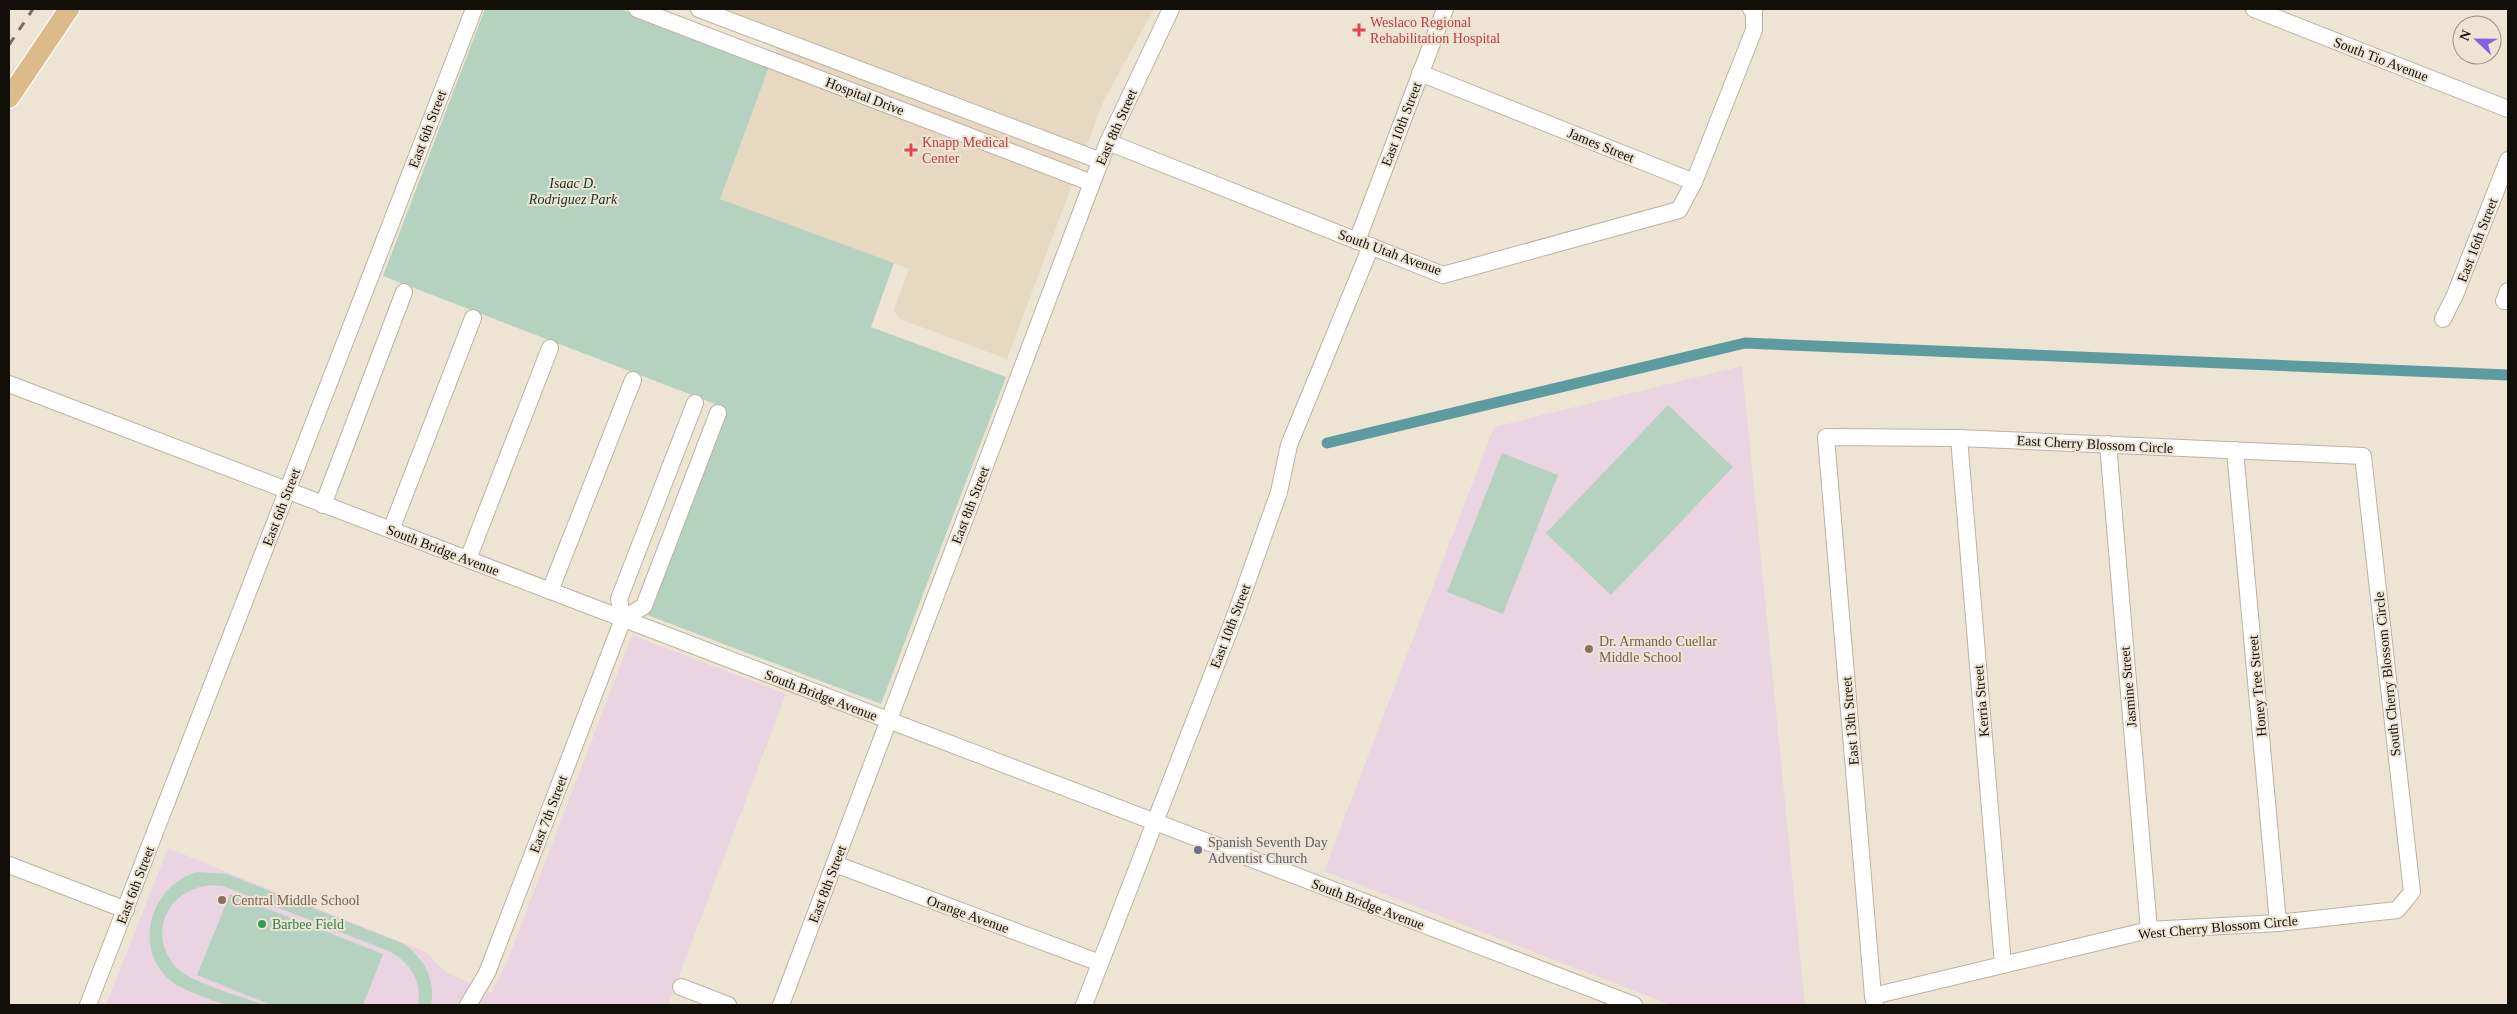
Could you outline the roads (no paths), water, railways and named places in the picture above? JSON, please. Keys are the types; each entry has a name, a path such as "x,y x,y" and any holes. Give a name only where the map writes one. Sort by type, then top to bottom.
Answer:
{"main road":[{"path":"9,98 68,9"}],"street":[{"name":"East 6th Street","path":"88,1005 474,9"},
{"name":"Hospital Drive","path":"637,9 1092,183"},
{"name":"Hospital Drive","path":"699,9 1101,161"},
{"name":"East 8th Street","path":"781,1005 1108,142 1171,9"},
{"name":"East 10th Street","path":"1084,1005 1235,616 1279,492 1290,445 1364,243 1420,73 1445,9"},
{"path":"1694,182 1754,30 1753,9"},
{"name":"South Tio Avenue","path":"2254,9 2508,109"},
{"name":"James Street","path":"1420,73 1694,182"},
{"name":"South Utah Avenue","path":"1108,142 1443,275 1679,210 1694,182"},
{"name":"East 16th Street","path":"2443,320 2455,295 2508,160"},
{"path":"2508,291 2504,301 2508,301"},
{"path":"323,505 404,292"},
{"path":"391,530 473,318"},
{"path":"468,559 550,348"},
{"path":"550,590 633,380"},
{"name":"South Bridge Avenue","path":"9,384 1634,1005"},
{"name":"East 7th Street","path":"468,1005 490,966 623,619 619,599 695,404"},
{"path":"623,619 644,606 718,413"},
{"name":"East Cherry Blossom Circle","path":"1826,436 1959,438 2363,456"},
{"name":"East 13th Street","path":"1826,436 1874,1001"},
{"name":"Kerria Street","path":"1959,438 2003,965"},
{"name":"Jasmine Street","path":"2108,444 2149,930"},
{"name":"Honey Tree Street","path":"2235,450 2278,923"},
{"name":"South Cherry Blossom Circle","path":"2363,456 2412,892"},
{"name":"Orange Avenue","path":"835,864 1100,964"},
{"path":"9,865 126,910"},
{"name":"West Cherry Blossom Circle","path":"1874,1001 2003,965 2149,930 2278,923 2397,910 2412,892"},
{"path":"681,987 728,1005"}],"waterway":[{"path":"1327,443 1745,343 2508,375"}],"railway":[{"path":"9,45 33,9"}],"place":[{"name":"Weslaco Regional Rehabilitation Hospital","path":"1359,30"},
{"name":"Knapp Medical Center","path":"911,150"},
{"name":"Dr. Armando Cuellar Middle School","path":"1589,649"},
{"name":"Spanish Seventh Day Adventist Church","path":"1198,850"},
{"name":"Central Middle School","path":"222,900"},
{"name":"Barbee Field","path":"262,924"}],"park label":[{"name":"Isaac D. Rodriguez Park","path":"573,192"}]}
